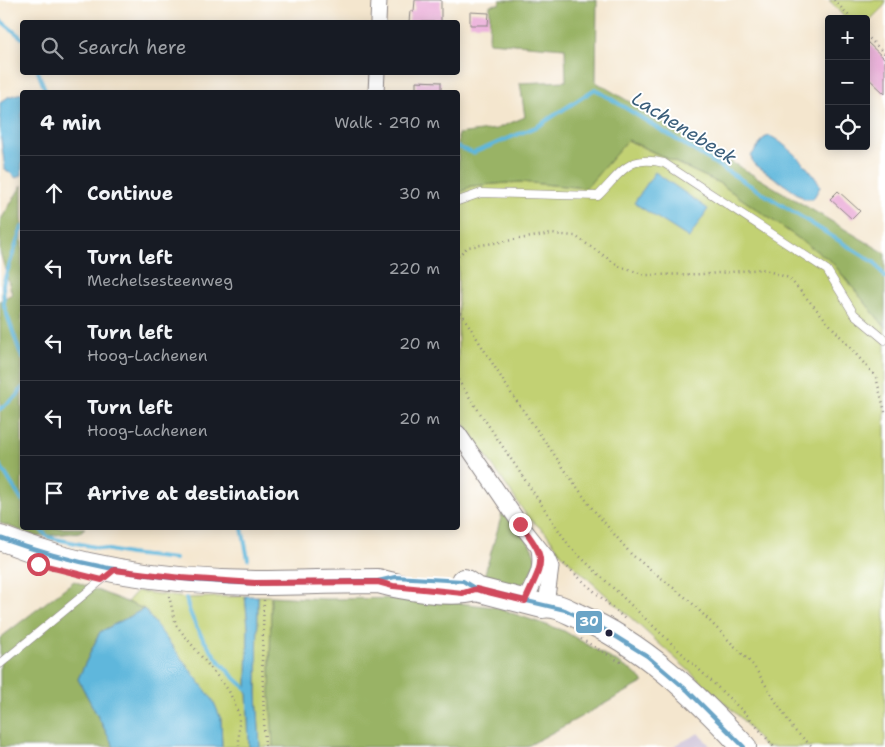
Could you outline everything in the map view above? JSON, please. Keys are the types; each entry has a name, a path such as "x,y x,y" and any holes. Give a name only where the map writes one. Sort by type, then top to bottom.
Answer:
{"main road":[{"path":"0,538 92,566 114,570 181,578 255,583 378,582 393,586 463,593 476,589 533,604 553,605 588,620 647,657 703,704 744,747"},
{"path":"533,604 547,617 611,649 645,672 686,706 725,747"}],"street":[{"path":"378,20 379,0"},
{"path":"376,90 377,75"},
{"path":"460,436 538,547 548,558 551,567 547,597 533,604"}],"lane":[{"path":"460,200 481,193 598,196 633,161 647,158 664,162 827,270 854,314 885,340"},
{"path":"0,664 114,570"}],"path":[{"path":"834,0 848,15"},
{"path":"870,39 885,54"},
{"path":"460,254 468,247 551,234 575,236 619,266 645,275 708,274 762,269 789,278 876,377 885,412"},
{"path":"460,311 511,393 591,507 631,554 690,602 753,665 794,730 813,747"},
{"path":"460,383 570,547 748,716 774,747"},
{"path":"167,590 176,625 229,691 239,715 239,747"},
{"path":"264,591 262,660 265,747"},
{"path":"576,636 625,665"}],"shaded area":[{"path":"699,733 711,747 672,747"}],"green space":[{"path":"500,0 597,0 596,82 885,253 885,327 831,261 719,183 628,140 586,188 520,182 471,186 460,193 460,134 496,129 525,117 520,83 566,81 565,48 489,42 490,5 499,4"},
{"path":"829,0 885,0 885,5 870,20 870,15 842,15"},
{"path":"627,140 719,183 831,261 885,327 885,747 764,747 742,719 563,556 546,533 527,516 460,418 460,193 471,186 520,182 586,188"},
{"path":"20,188 20,530 82,530 80,532 37,537 0,523 0,301 12,294 0,252 0,221"},
{"path":"502,514 514,523 524,535 532,548 537,562 525,583 514,586 483,580"},
{"path":"74,581 144,609 100,632 78,679 114,747 0,747 0,638"},
{"path":"137,591 186,598 245,596 248,626 247,689 249,747 222,747 221,719 144,609 127,602"},
{"path":"258,596 271,596 270,660 273,747 260,747 257,693"},
{"path":"271,596 325,599 414,598 494,607 564,631 632,671 644,682 526,747 273,747 270,693"}],"water":[{"path":"20,94 20,176 16,178 5,169 0,132 0,103 8,97"},
{"path":"769,136 775,138 790,150 818,182 820,187 813,199 805,199 753,163 751,156 764,138"},
{"path":"655,172 708,209 689,238 634,203"},
{"path":"245,596 258,596 257,693 260,747 249,747 247,689 248,626"},
{"path":"144,609 213,700 221,719 222,747 114,747 78,679 100,632"}],"building":[{"path":"415,0 441,0 441,20 409,20 410,11 414,11"},
{"path":"470,12 489,13 488,25 470,25"},
{"path":"870,45 885,59 885,94 870,80"},
{"path":"416,81 441,82 441,90 416,90"},
{"path":"838,191 860,211 852,219 830,199"}],"waterway":[{"path":"0,20 20,36"},
{"path":"39,75 45,90"},
{"name":"Lachenebeek","path":"460,148 473,153 538,126 595,89 875,263 885,277"},
{"path":"20,233 3,284 4,306 20,352"},
{"path":"0,409 17,396 20,391"},
{"path":"0,465 20,498"},
{"path":"41,530 48,537 56,539 129,554 175,559"},
{"name":"Lachenebeek","path":"242,530 248,559"},
{"path":"186,598 195,624 210,650 230,673 250,691"}],"transit line":[{"name":"30","path":"0,538 82,562 137,573 194,580 280,583 378,581 395,577 463,581 476,589 565,610 602,628 647,656 688,691 744,747"}],"route":[{"path":"38,564 102,580 114,570 181,578 255,583 359,581 463,593 476,589 525,601 539,574 541,562 538,547 520,524"}]}
